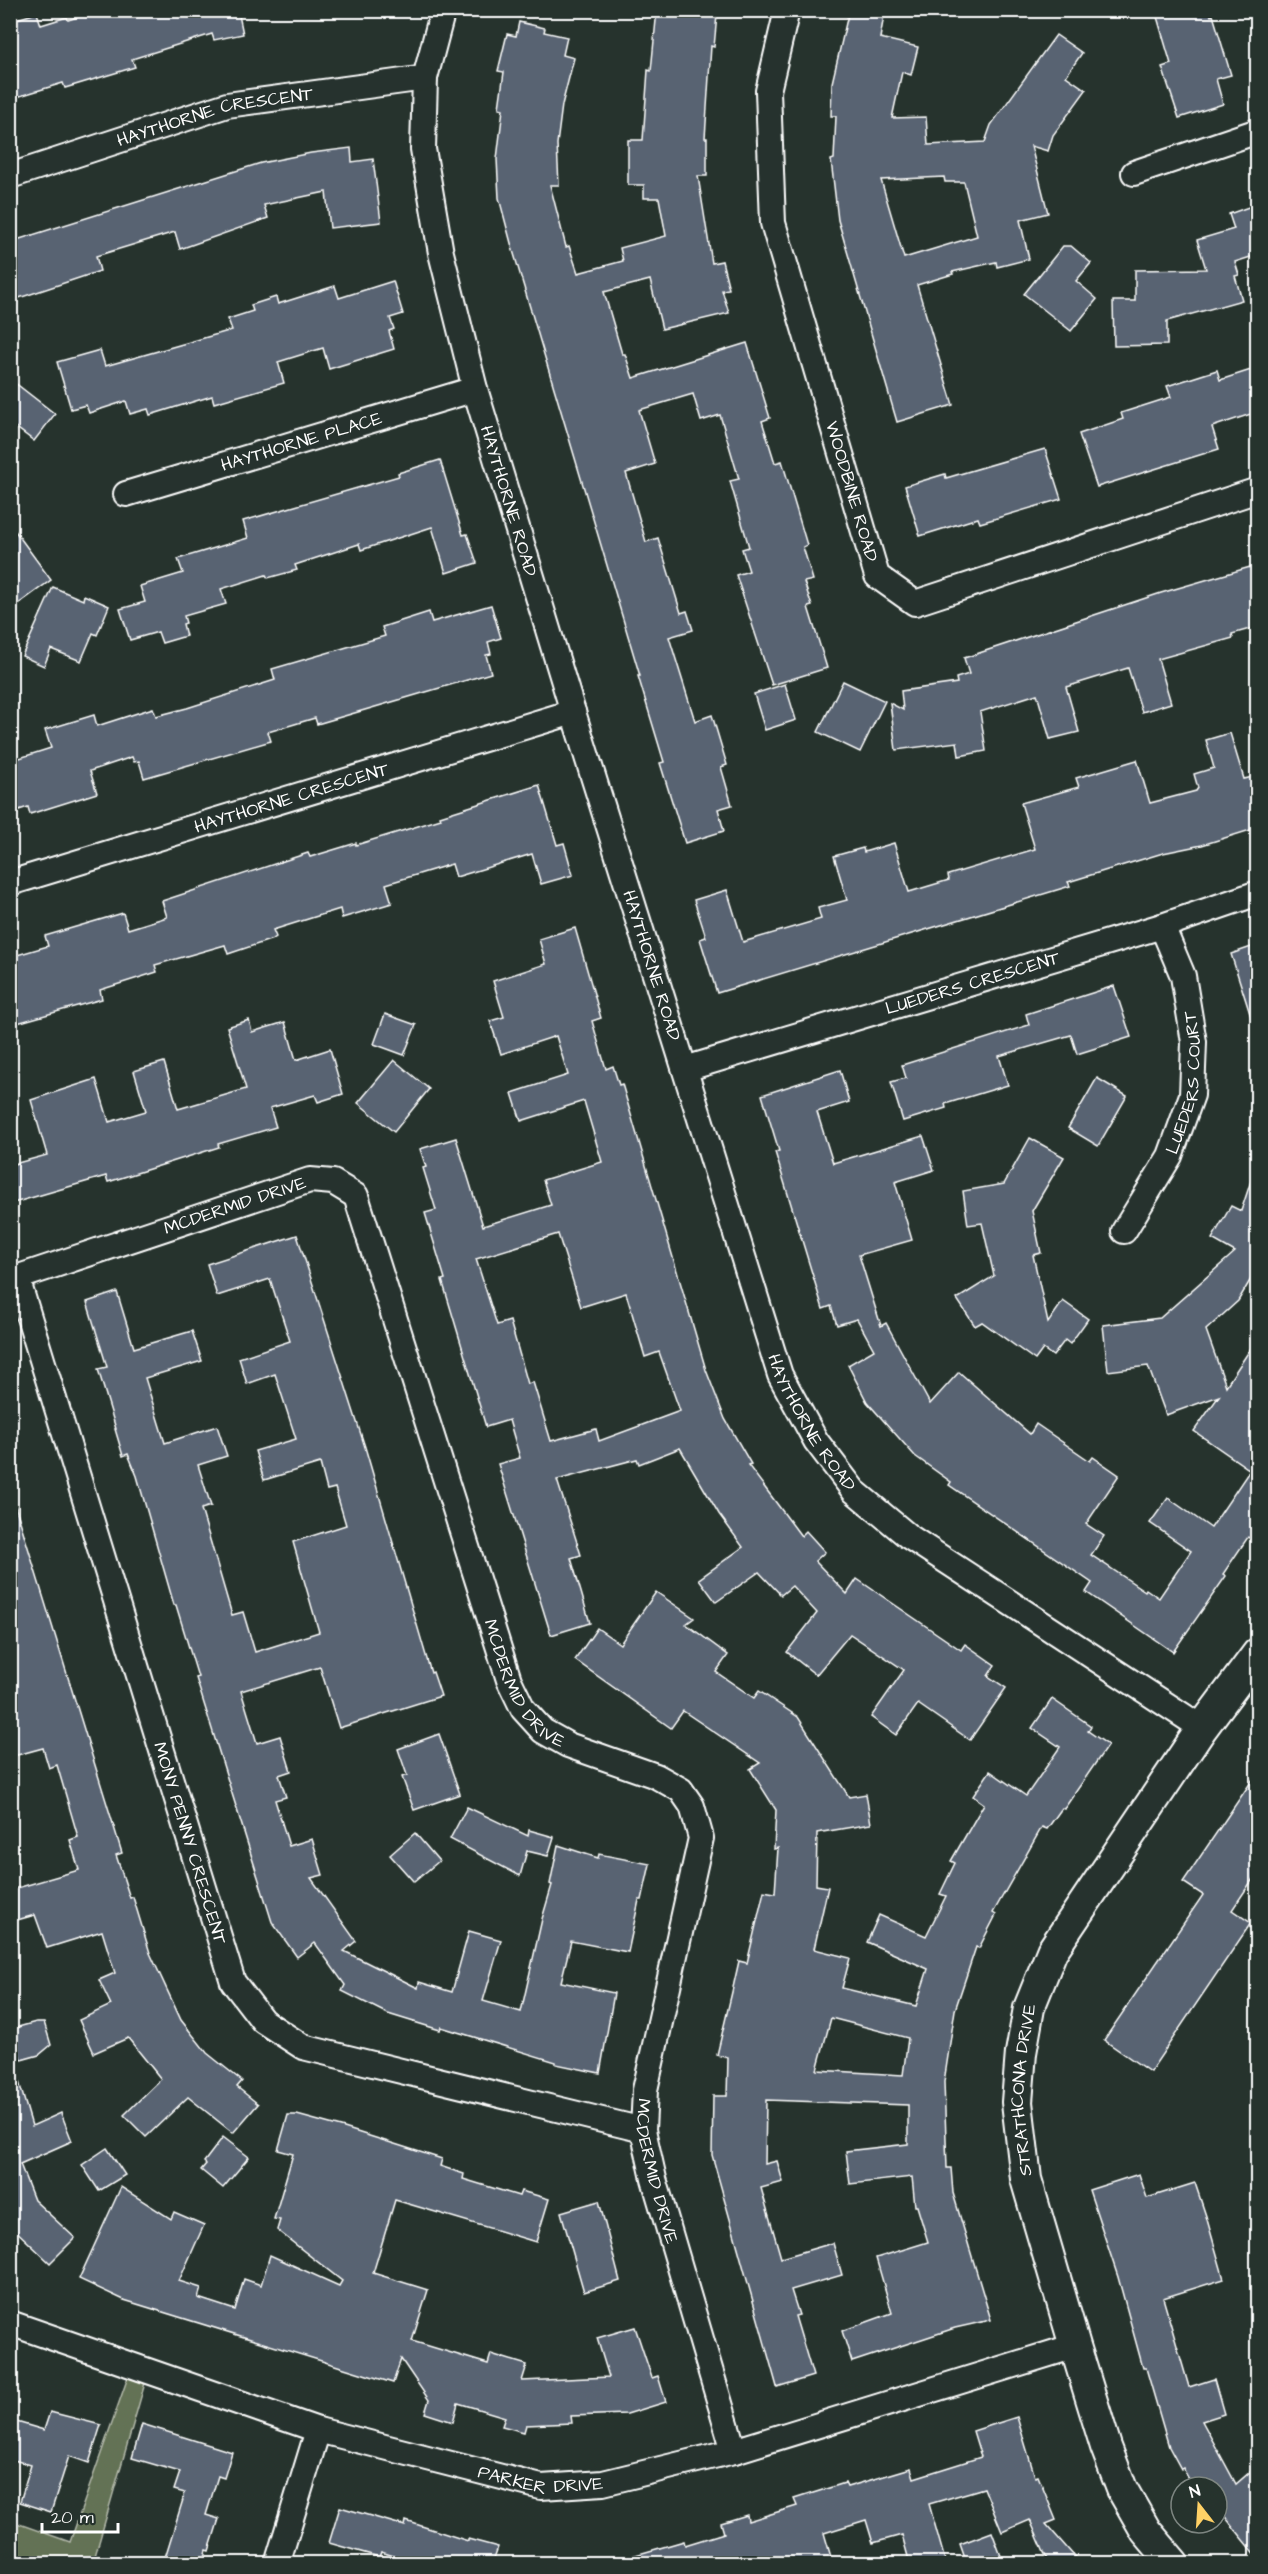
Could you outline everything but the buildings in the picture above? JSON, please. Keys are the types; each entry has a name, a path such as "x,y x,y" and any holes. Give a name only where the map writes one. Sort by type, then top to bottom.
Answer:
{"street":[{"name":"HAYTHORNE ROAD","path":"443,10 425,78 423,149 441,253 475,389 573,712 780,1375 816,1441 854,1491 908,1536 1202,1728"},
{"name":"WOODBINE ROAD","path":"787,10 768,91 773,222 877,576 915,603 1257,490"},
{"name":"HAYTHORNE CRESCENT","path":"10,176 227,105 425,78"},
{"path":"1134,173 1257,131"},
{"name":"HAYTHORNE PLACE","path":"126,494 475,389"},
{"name":"HAYTHORNE CRESCENT","path":"10,883 573,712"},
{"name":"LUEDERS CRESCENT","path":"685,1069 1162,926 1257,893"},
{"name":"LUEDERS COURT","path":"1124,1231 1170,1156 1192,1095 1194,1042 1183,976 1162,926"},
{"name":"MCDERMID DRIVE","path":"14,1279 310,1180 333,1182 356,1196 509,1680 523,1709 543,1731 568,1745 656,1776 681,1790 692,1806 701,1838 645,2090 643,2130 654,2179 734,2451"},
{"name":"MONY PENNY CRESCENT","path":"14,1279 233,1982 263,2021 303,2047 643,2130"},
{"name":"STRATHCONA DRIVE","path":"1174,2564 1146,2531 1122,2489 1075,2346 1026,2179 1017,2102 1021,2053 1029,2008 1052,1951 1202,1728 1257,1653"},
{"name":"PARKER DRIVE","path":"10,2323 318,2430 541,2487 603,2483 734,2451 1075,2346"},
{"path":"277,2564 318,2430"}],"green space":[{"path":"128,2377 145,2383 93,2563 11,2563 11,2521 70,2542"}]}
